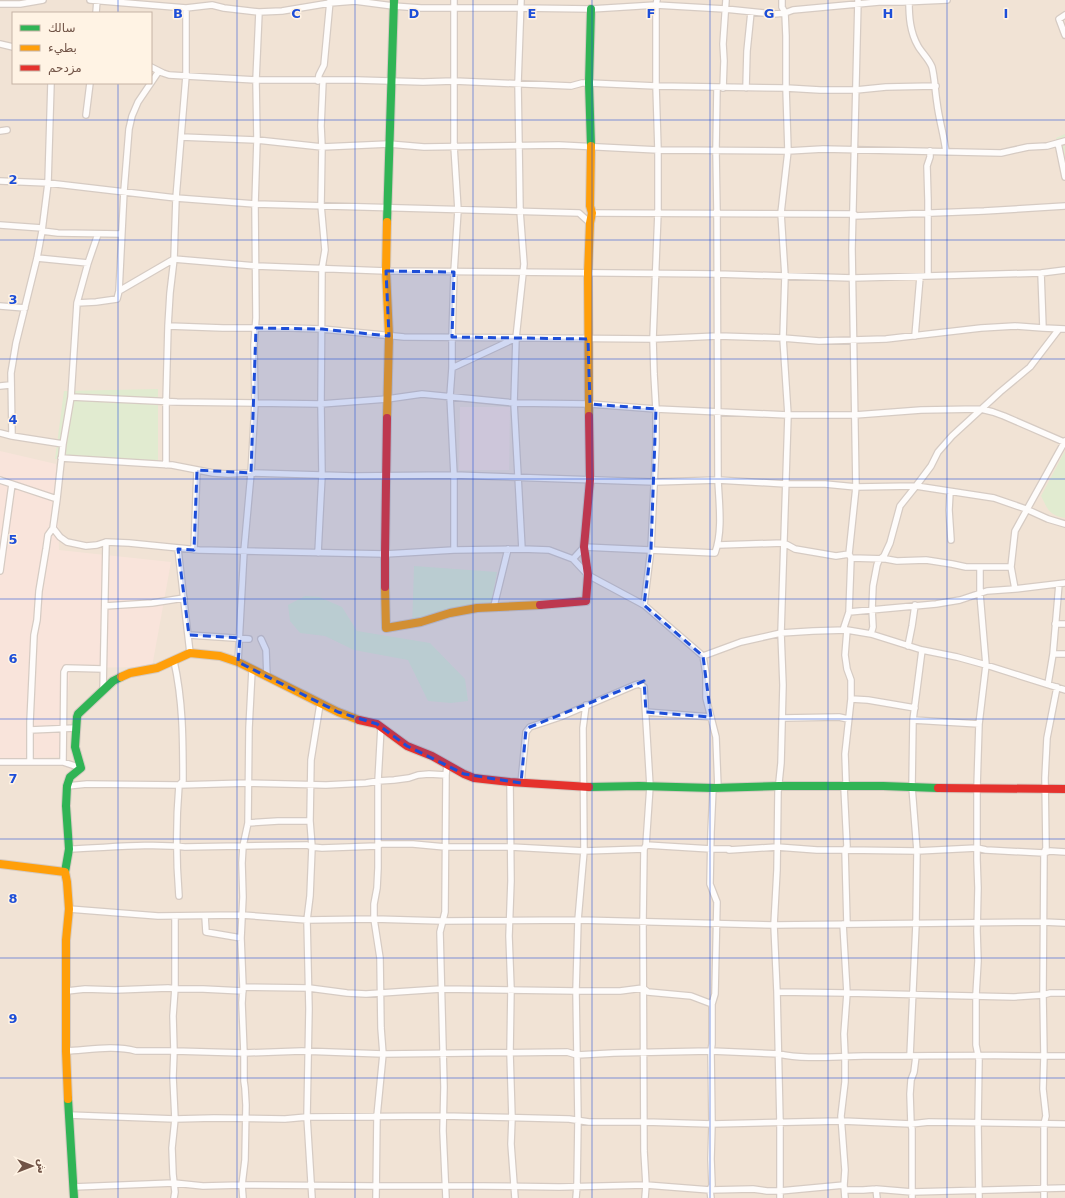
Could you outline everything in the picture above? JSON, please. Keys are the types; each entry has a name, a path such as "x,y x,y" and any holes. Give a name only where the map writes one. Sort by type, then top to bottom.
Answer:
{"street":[{"path":"0,4 20,4 43,0"},
{"path":"90,0 183,7 212,5 259,12 282,11 330,1 393,3 454,8 591,9 657,2 774,14 785,13 793,10 858,2 947,0"},
{"path":"96,12 97,0"},
{"path":"166,465 168,326 174,259 176,198 186,76 183,7 181,0"},
{"path":"454,0 454,146 458,210 454,272 450,396 454,475 454,550"},
{"path":"521,0 518,83 520,211 524,264 516,338 514,403 522,549"},
{"path":"573,559 584,547 715,553 718,545 720,521 718,480 716,150 720,88 724,61 723,44 726,0"},
{"path":"780,1198 778,992 774,925 778,792 784,685 781,633 788,415 783,338 785,276 781,213 788,151 785,13 782,7 782,0"},
{"path":"318,553 322,475 322,268 324,250 321,205 321,81 319,75 324,65 330,1"},
{"path":"908,1 909,22 913,35 918,46 930,62 936,86 937,102 946,152"},
{"path":"644,605 651,549 655,482 656,409 653,339 658,212 656,86 657,2"},
{"path":"845,1198 845,1170 841,1116 846,1056 844,1034 847,993 845,850 847,846 844,787 846,782 845,754 851,698 851,680 847,669 845,655 845,630 849,612 850,556 856,486 853,278 858,2"},
{"path":"393,3 386,271 388,336 385,554 386,628 421,622 462,610 494,606 546,605 586,601 588,575 584,547 590,480 588,273 590,223 592,213 590,206 591,147 589,83 591,9"},
{"path":"238,662 244,551 251,474 255,403 256,80 259,12"},
{"path":"746,88 747,51 751,12"},
{"path":"1065,15 1059,19 1065,35"},
{"path":"0,44 12,47"},
{"path":"152,68 169,75 256,80 357,80 391,82 454,81 571,86 582,82 656,86 820,90 856,90 886,87 936,86"},
{"path":"152,81 159,71"},
{"path":"12,436 11,373 37,258 48,183 51,84"},
{"path":"86,115 90,84"},
{"path":"77,303 117,299 119,291 122,245 121,234 129,129 132,116 138,102 150,84"},
{"path":"0,131 7,130"},
{"path":"181,137 257,140 322,147 389,144 413,146 559,145 658,150 788,151 823,149 855,151 1007,153 1028,147 1047,146 1065,141"},
{"path":"1058,143 1065,178"},
{"path":"928,276 927,166 930,158 930,151"},
{"path":"0,181 48,183 176,198 255,204 579,213 590,223"},
{"path":"592,213 717,212 854,215 984,211 1065,206"},
{"path":"0,225 42,229 58,233 121,234"},
{"path":"30,762 34,638 39,591 48,535 53,528 57,499 70,397 77,303 98,234"},
{"path":"37,258 88,263"},
{"path":"119,291 174,259 256,266 386,271 717,274 853,278 1041,273 1065,270"},
{"path":"1041,273 1043,328"},
{"path":"915,336 920,277"},
{"path":"0,306 25,308"},
{"path":"168,326 322,329 404,337 653,339 718,336 783,338 819,341 886,339 982,328 1015,326 1062,329"},
{"path":"871,634 873,627 873,586 877,565 884,556 890,543 900,506 931,466 938,452 968,420 1030,367 1062,329"},
{"path":"452,368 516,338"},
{"path":"0,386 10,385"},
{"path":"70,397 166,402 321,404 387,400 422,394 514,403 590,404 718,412 855,416 921,410 981,409 999,414 1065,441 1015,531 1011,567 1015,589"},
{"path":"0,432 12,436 63,444"},
{"path":"62,458 166,465 220,474 387,476 454,475 655,482 718,480 786,484 916,486 994,498 1065,524"},
{"path":"194,550 197,470"},
{"path":"0,480 57,499"},
{"path":"0,572 12,484"},
{"path":"950,492 949,510 951,540"},
{"path":"53,528 60,537 67,542 86,546 106,542 194,550 385,554 454,550 549,550 573,559 588,575 644,605 703,656 706,674 706,698 716,737 716,788 711,832 710,884 717,902 715,994 712,1004 711,1051 711,1198"},
{"path":"103,690 106,542"},
{"path":"718,545 784,543 795,549 836,556 897,561 926,560 980,568 1011,567"},
{"path":"178,549 190,653"},
{"path":"494,606 508,549"},
{"path":"980,568 980,594 986,665 979,724 977,848 978,961 976,1045 979,1060 978,1123 980,1198"},
{"path":"849,612 936,604 960,600 987,591 1062,583 1048,684"},
{"path":"105,606 184,598"},
{"path":"908,646 914,605"},
{"path":"1056,624 1065,624"},
{"path":"703,656 741,642 781,633 845,630 871,634 922,650 957,657 1065,690"},
{"path":"189,635 249,639"},
{"path":"261,639 266,650 267,677"},
{"path":"912,1195 912,1129 910,1087 913,1056 917,851 912,787 913,720 922,650"},
{"path":"81,768 75,747 78,714 113,681 130,673 157,668 190,653 220,656 238,662 320,704 355,719 377,724 407,746 432,756 474,778 583,787 650,786 716,788 779,786 883,786 922,788 1065,789"},
{"path":"1053,654 1065,654"},
{"path":"174,661 182,711 183,781 179,784 177,846 179,896"},
{"path":"63,762 65,669 103,669"},
{"path":"243,1198 242,1185 245,1160 246,1099 244,1081 241,938 243,846 248,823 249,728 252,670"},
{"path":"521,782 527,729 635,685 639,684 644,687 650,786 645,847 643,922 644,1151 646,1198"},
{"path":"1044,1198 1044,1124 1046,1116 1043,1089 1043,922 1044,853 1046,848 1045,789 1047,738 1057,688"},
{"path":"851,698 915,708"},
{"path":"312,1198 307,1117 309,988 307,920 310,896 312,848 310,821 312,784 311,760 320,704"},
{"path":"576,1198 578,1120 576,991 578,920 584,851 583,728 586,705"},
{"path":"646,712 711,718"},
{"path":"782,718 839,717 848,719"},
{"path":"913,720 979,724"},
{"path":"376,1198 377,1116 383,1054 380,958 374,919 374,904 377,888 378,781 381,727"},
{"path":"30,730 76,728"},
{"path":"0,762 63,762 81,768"},
{"path":"446,1198 442,1116 444,1087 440,932 445,912 447,765"},
{"path":"74,1198 68,1115 66,1051 66,940 69,909 67,882 64,872 69,849 66,806 67,786 70,777 81,768"},
{"path":"67,786 100,784 249,783 326,785 366,783 429,774 446,775"},
{"path":"510,782 510,920 508,936 511,989 510,1053 515,1198"},
{"path":"248,823 310,821"},
{"path":"69,849 129,846 185,847 307,845 312,848 377,846 381,844 413,844 445,847 510,847 584,851 645,847 730,850 777,847 817,850 917,851 977,848 986,850 1044,853 1050,851 1065,852"},
{"path":"0,864 64,872"},
{"path":"69,909 175,917 242,915 307,920 578,920 774,925 1065,923"},
{"path":"205,916 206,932 241,938"},
{"path":"174,1198 172,1148 175,1119 173,1016 175,988 175,917"},
{"path":"67,991 85,989 309,988 366,994 441,989 620,991 643,988 648,992 691,996 712,1004"},
{"path":"778,992 1014,997 1065,993"},
{"path":"66,1051 110,1048 136,1051 244,1053 309,1051 383,1054 567,1052 577,1054 711,1051 779,1054 787,1056 1065,1056"},
{"path":"68,1115 175,1119 285,1119 307,1117 442,1116 569,1119 589,1122 712,1124 842,1121 911,1124 929,1122 1065,1124"},
{"path":"73,1187 174,1183 203,1186 514,1187 646,1185 710,1190 753,1189 767,1191 844,1187 863,1190 876,1189 912,1195 979,1190 1065,1188"},
{"path":"876,1189 877,1198"}],"highlighted area":[{"path":"386,271 454,272 452,337 588,339 590,404 656,409 651,549 644,605 703,656 711,717 646,712 644,681 530,727 526,730 521,783 464,774 407,746 377,724 338,712 238,662 240,638 189,635 178,549 194,550 197,470 251,473 256,328 322,329 389,336"}],"shaded area":[{"path":"0,0 1065,0 1065,1198 0,1198"},
{"path":"460,407 510,407 509,470 459,470"},
{"path":"0,451 56,464 59,550 171,562 152,667 70,668 63,757 0,759"}],"green space":[{"path":"1065,134 1065,168 1056,138"},
{"path":"158,389 158,460 55,459 64,391"},
{"path":"1065,451 1065,518 1052,513 1045,505 1041,496"},
{"path":"414,566 497,572 491,604 412,628"},
{"path":"305,596 319,597 342,607 357,631 430,643 465,679 468,701 451,703 428,701 408,660 354,650 325,636 300,633 290,621 288,605"}],"traffic: fast":[{"path":"387,222 394,0"},
{"path":"591,9 589,83 591,146"},
{"path":"65,872 69,849 66,806 67,786 70,777 81,768 75,747 77,717 78,714 113,681 121,677"},
{"path":"589,787 639,786 713,788 779,786 883,786 938,788"},
{"path":"68,1099 74,1198"}],"traffic: slow":[{"path":"589,416 588,273 590,223 592,213 590,206 591,146"},
{"path":"387,222 386,271 389,336 387,418"},
{"path":"385,587 386,628 421,622 450,613 477,608 540,605"},
{"path":"121,677 130,673 157,668 190,653 220,656 238,662 338,712 359,720"},
{"path":"0,864 65,872 69,909 66,940 66,1051 68,1099"}],"traffic: jam":[{"path":"540,605 586,601 588,575 584,547 590,480 589,416"},
{"path":"385,587 387,418"},
{"path":"359,720 377,724 407,746 432,756 474,778 589,787"},
{"path":"938,788 1065,789"}]}
